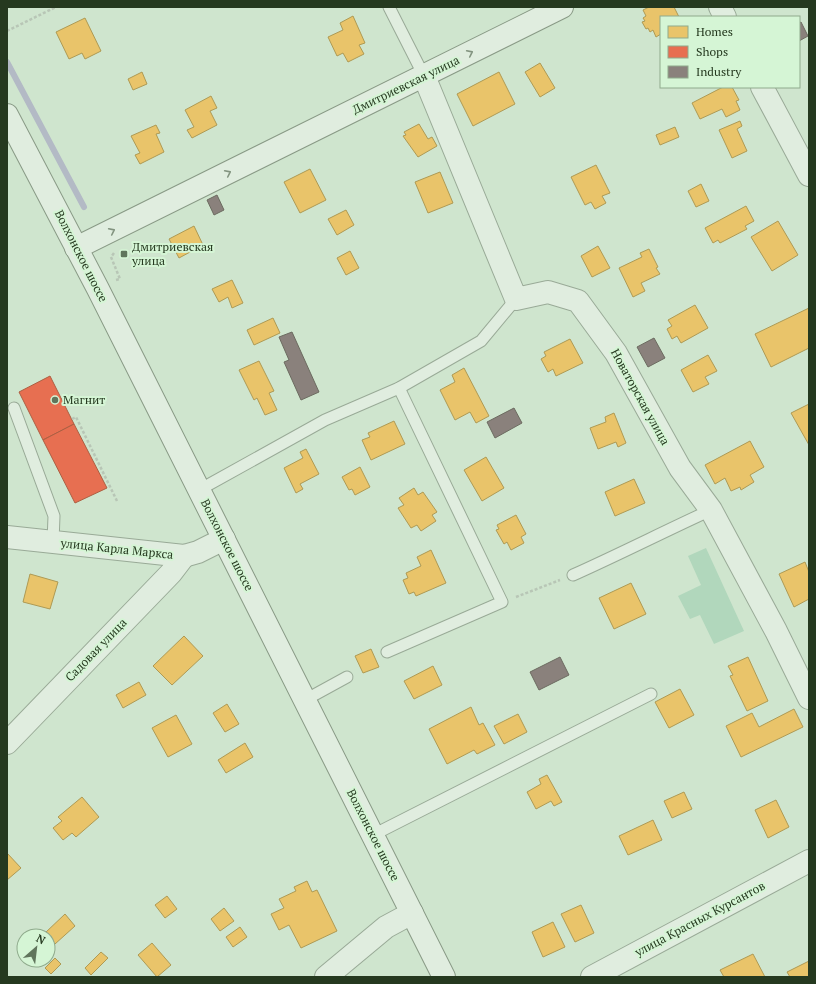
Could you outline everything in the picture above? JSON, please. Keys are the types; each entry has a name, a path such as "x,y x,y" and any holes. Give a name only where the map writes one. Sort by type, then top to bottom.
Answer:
{"street":[{"name":"Дмитриевская улица","path":"76,248 562,7"},
{"path":"720,7 724,16"},
{"path":"424,76 516,299"},
{"path":"763,88 809,175"},
{"name":"Волхонское шоссе","path":"7,115 224,539 444,977"},
{"name":"Новаторская улица","path":"516,299 548,292 578,301 616,353 680,468 711,510 776,631 809,698"},
{"name":"улица Карла Маркса","path":"7,537 184,556 198,552 224,539"},
{"name":"Садовая улица","path":"7,743 171,573 184,556"},
{"name":"улица Красных Курсантов","path":"592,977 809,861"},
{"path":"326,977 386,926 412,913"}],"lane":[{"path":"388,7 424,76"},
{"path":"199,490 325,420 398,388 481,341 516,299"},
{"path":"387,652 502,602 398,388"},
{"path":"14,408 54,516 53,542"},
{"path":"574,575 638,546 650,537 711,510"},
{"path":"305,700 347,677"},
{"path":"373,835 651,694"}],"path":[{"path":"7,31 56,7"},
{"path":"115,281 120,279 111,257 118,251"},
{"path":"72,419 76,417 117,502"},
{"path":"502,602 574,575"}],"green space":[{"path":"706,548 744,631 714,644 700,615 690,619 678,596 701,585 688,556"}],"building: Homes":[{"path":"649,7 674,7 678,16 660,16 660,35 656,37 653,30 650,32 648,28 646,29 642,22 645,21 643,18 646,16 643,10"},
{"path":"353,16 365,43 359,45 364,54 348,62 343,53 337,56 328,37 343,30 340,23"},
{"path":"85,18 101,51 85,59 82,53 69,59 56,32"},
{"path":"540,63 555,88 540,97 525,72"},
{"path":"142,72 147,84 133,90 128,79"},
{"path":"499,72 515,104 473,126 457,94"},
{"path":"721,88 733,88 739,100 736,101 740,110 726,117 722,109 700,119 692,103"},
{"path":"211,96 217,108 210,111 217,125 192,138 187,130 194,127 185,110"},
{"path":"740,121 742,126 737,129 747,151 732,158 719,130"},
{"path":"419,124 428,139 432,137 437,146 418,157 403,136 406,135 404,132"},
{"path":"156,125 160,133 156,134 164,152 140,164 135,155 140,153 131,136"},
{"path":"675,127 679,137 660,145 656,135"},
{"path":"596,165 610,193 602,196 606,203 595,209 591,202 585,205 571,177"},
{"path":"310,169 326,200 300,213 284,182"},
{"path":"440,172 453,203 428,213 415,182"},
{"path":"701,184 709,201 696,207 688,191"},
{"path":"746,206 754,221 745,226 747,229 720,243 718,240 713,243 705,228"},
{"path":"346,210 354,225 337,235 328,219"},
{"path":"778,221 798,255 772,271 751,237"},
{"path":"194,226 203,245 179,258 169,239"},
{"path":"598,246 610,268 592,277 581,256"},
{"path":"649,249 658,267 656,268 660,274 641,283 645,291 633,297 619,268 642,257 640,253"},
{"path":"350,251 359,268 346,275 337,258"},
{"path":"232,280 243,303 232,308 228,297 219,302 212,289"},
{"path":"695,305 708,328 681,343 677,336 672,339 667,329 672,326 668,320"},
{"path":"809,308 809,348 771,367 755,334"},
{"path":"273,318 280,333 254,345 247,330"},
{"path":"570,339 583,363 556,376 553,369 548,372 541,359 546,356 544,352"},
{"path":"708,355 717,371 705,377 709,384 693,392 681,370"},
{"path":"259,361 274,391 269,393 277,410 265,415 257,398 254,400 239,370"},
{"path":"464,368 489,416 476,423 470,412 455,420 440,390 455,382 452,375"},
{"path":"809,404 809,445 791,413"},
{"path":"614,413 626,443 618,447 616,442 598,449 590,428 606,422 605,417"},
{"path":"394,421 405,444 371,460 362,440 370,437 368,433"},
{"path":"750,441 764,467 750,475 754,482 741,490 740,487 731,491 725,478 715,484 705,465"},
{"path":"306,449 319,474 300,484 303,489 296,493 284,468 303,458 300,452"},
{"path":"486,457 504,488 482,501 464,470"},
{"path":"360,467 370,487 355,495 352,489 349,490 342,477"},
{"path":"634,479 645,503 615,516 605,492"},
{"path":"414,488 418,495 423,492 437,512 432,515 436,521 421,531 417,525 411,528 398,508 404,505 399,498"},
{"path":"516,515 526,534 521,537 524,543 511,550 507,542 504,544 496,530 499,529 497,525"},
{"path":"431,550 446,583 416,596 414,592 409,594 403,580 408,578 406,573 421,566 417,557"},
{"path":"805,562 809,572 809,599 794,607 779,574"},
{"path":"30,574 58,582 50,609 23,602"},
{"path":"631,583 646,614 614,629 599,598"},
{"path":"184,636 203,656 172,685 153,666"},
{"path":"371,649 379,667 363,673 355,656"},
{"path":"748,657 768,701 747,711 730,676 733,675 728,666"},
{"path":"433,666 442,685 414,699 404,681"},
{"path":"139,682 146,695 123,708 116,695"},
{"path":"680,689 694,715 669,728 655,702"},
{"path":"227,704 239,724 225,732 213,713"},
{"path":"471,707 479,725 483,723 495,745 477,754 474,750 447,764 429,729"},
{"path":"794,709 803,727 741,757 726,726 752,713 759,727"},
{"path":"518,714 527,732 504,744 494,726"},
{"path":"176,715 192,744 168,757 152,728"},
{"path":"245,743 253,757 226,773 218,760"},
{"path":"547,775 562,802 554,806 551,801 536,809 527,792 541,784 539,779"},
{"path":"684,792 692,809 672,818 664,801"},
{"path":"82,797 99,817 76,837 72,833 63,840 53,828 62,821 58,817"},
{"path":"776,800 789,827 768,838 755,810"},
{"path":"653,820 662,840 628,855 619,836"},
{"path":"7,853 21,868 7,880"},
{"path":"307,881 312,892 317,890 337,931 301,948 289,925 279,930 271,914 284,908 279,899 296,891 294,887"},
{"path":"167,896 177,909 165,918 155,905"},
{"path":"581,905 594,933 575,942 561,914"},
{"path":"224,908 234,921 220,931 211,919"},
{"path":"65,914 75,926 56,943 56,928 50,928"},
{"path":"553,922 565,947 543,957 532,932"},
{"path":"240,927 247,937 233,947 226,937"},
{"path":"152,943 171,965 157,977 138,955"},
{"path":"101,952 108,958 91,975 85,968"},
{"path":"753,954 765,977 724,977 720,970"},
{"path":"56,959 61,964 51,974 45,968 56,968"},
{"path":"809,961 809,977 790,977 787,972"}],"building: Shops":[{"path":"50,376 74,424 43,440 19,392"},
{"path":"74,424 107,488 75,503 43,440"}],"building: Industry":[{"path":"800,22 808,36 800,40"},
{"path":"217,195 224,210 214,215 207,200"},
{"path":"292,332 319,392 301,400 284,362 289,360 279,337"},
{"path":"654,338 665,358 648,367 637,347"},
{"path":"514,408 522,423 495,438 487,422"},
{"path":"560,657 569,675 539,690 530,672"}],"waterway":[{"path":"7,62 84,207"}],"place":[{"name":"Дмитриевская улица","path":"124,254"},
{"name":"Магнит","path":"55,400"}]}
